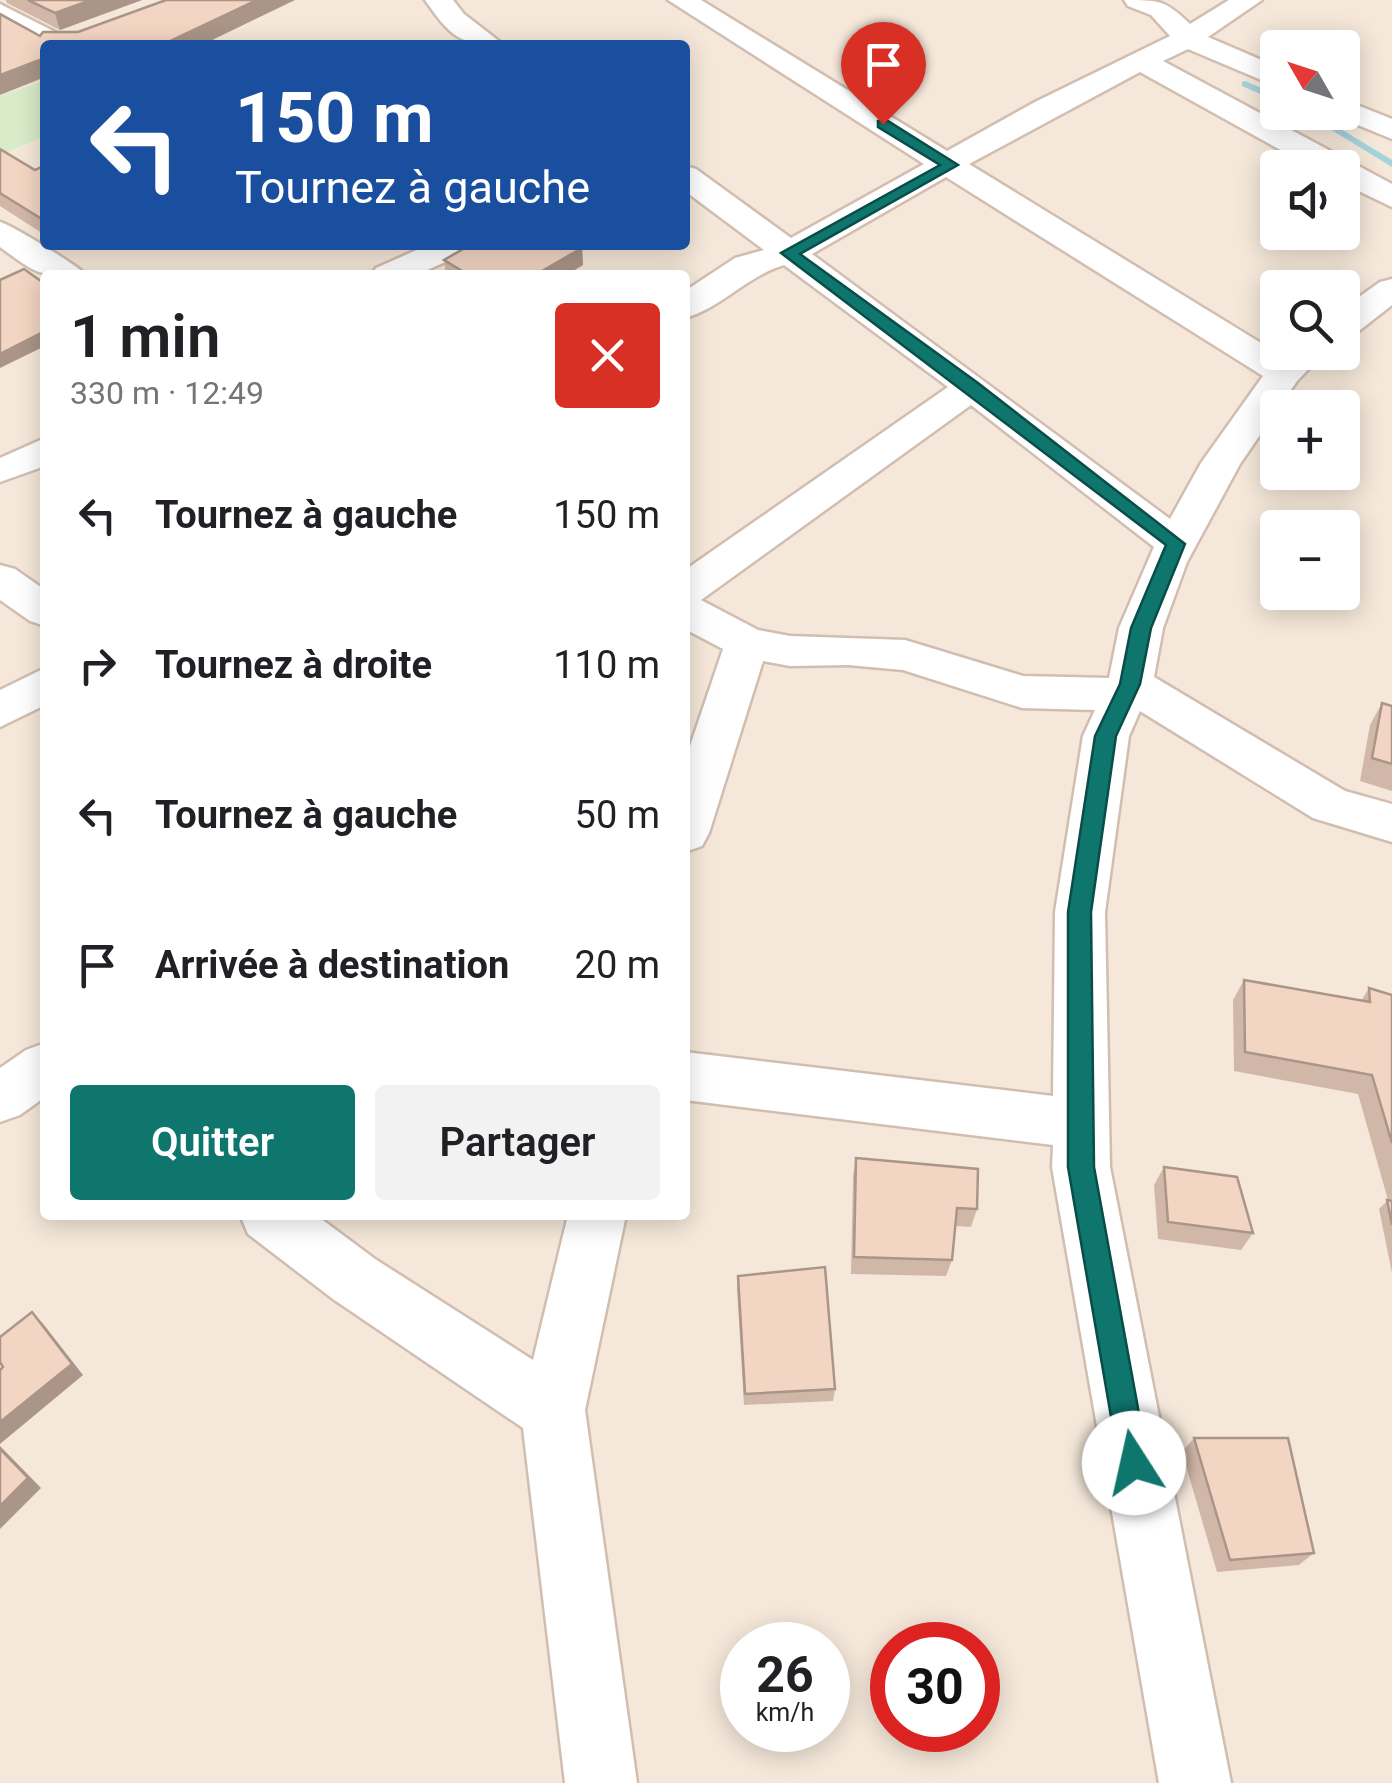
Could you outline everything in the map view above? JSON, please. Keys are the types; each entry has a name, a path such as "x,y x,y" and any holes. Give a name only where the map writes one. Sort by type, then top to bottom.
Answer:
{"street":[{"path":"439,0 454,20 483,40"},
{"path":"682,0 950,165 1260,342"},
{"path":"1138,0 1162,10 1187,38 1260,70"},
{"path":"690,304 747,266 789,253 1046,108 1187,38 1248,0"},
{"path":"0,12 49,40"},
{"path":"71,40 92,32"},
{"path":"1141,61 1305,150"},
{"path":"1360,116 1392,130"},
{"path":"690,180 972,387 1176,544"},
{"path":"1360,180 1392,197"},
{"path":"0,232 57,270 82,250"},
{"path":"399,270 445,250"},
{"path":"1360,313 1392,289"},
{"path":"1195,1783 1081,1167 1080,912 1106,736 1128,690 1141,628 1176,544 1221,462 1291,370"},
{"path":"690,587 972,387"},
{"path":"0,470 40,453"},
{"path":"0,580 40,608"},
{"path":"690,613 747,643 790,651 848,650 905,656 1022,692 1128,690 1330,805 1392,822"},
{"path":"690,818 747,643"},
{"path":"0,711 40,687"},
{"path":"0,1098 40,1070"},
{"path":"690,1077 1081,1124"},
{"path":"276,1220 354,1279 553,1410"},
{"path":"596,1220 553,1410 601,1783"}],"shaded area":[{"path":"0,0 1392,0 1392,1783 0,1783"}],"green space":[{"path":"40,83 40,138 0,155 0,96"}],"building":[{"path":"28,0 91,0 55,13"},
{"path":"166,0 257,0 173,40 40,40 40,60 0,75 0,14 40,36 43,32 78,32"},
{"path":"0,149 35,170 40,168 40,218 0,193"},
{"path":"461,250 579,250 544,270 460,270 444,260"},
{"path":"24,269 40,280 40,334 0,354 0,280"},
{"path":"1382,703 1392,706 1392,764 1372,758"},
{"path":"1244,980 1370,1002 1369,988 1392,995 1392,1143 1372,1075 1245,1052"},
{"path":"856,1158 978,1169 977,1209 957,1208 952,1260 854,1257"},
{"path":"1164,1167 1237,1177 1253,1233 1168,1222"},
{"path":"825,1267 835,1389 745,1394 738,1276"},
{"path":"32,1312 72,1364 0,1422 0,1337"},
{"path":"1194,1438 1288,1438 1314,1553 1230,1560"},
{"path":"0,1449 28,1478 0,1506"}],"waterway":[{"path":"1245,84 1260,91"},
{"path":"1336,130 1392,164"}],"route":[{"path":"883,124 950,165 789,253 1176,544 1141,628 1130,684 1106,736 1080,912 1081,1167 1134,1463"}]}
